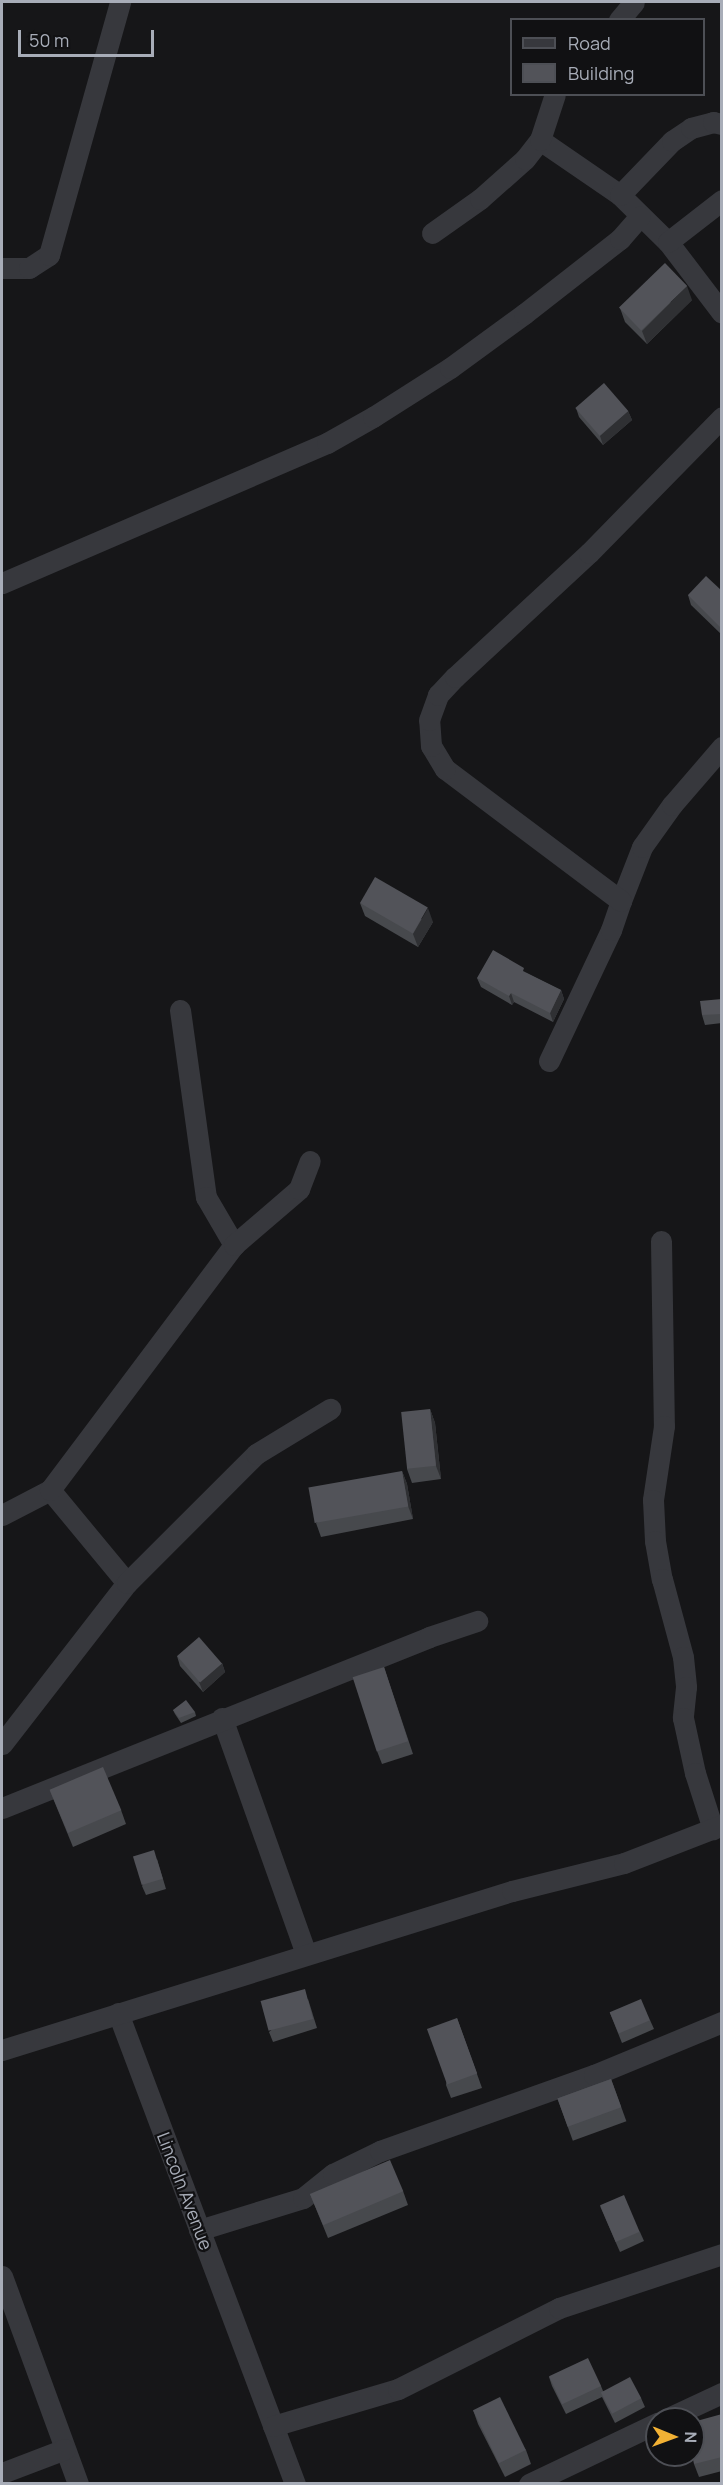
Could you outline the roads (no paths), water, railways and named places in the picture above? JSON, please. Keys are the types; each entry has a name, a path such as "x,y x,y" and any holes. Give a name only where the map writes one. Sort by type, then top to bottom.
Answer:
{"street":[{"path":"2,268 29,268 49,255 120,2"},
{"path":"621,18 634,2"},
{"path":"432,233 480,199 525,159 540,140 554,96"},
{"path":"620,195 672,141 691,128 713,122 722,124"},
{"path":"540,140 620,195 668,242 722,313"},
{"path":"668,242 722,200"},
{"path":"2,583 327,443 373,417 450,368 524,314 620,239 640,216"},
{"path":"621,901 445,769 431,746 429,720 438,695 455,677 589,553 722,417"},
{"path":"549,1061 611,930 642,847 672,805 722,747"},
{"path":"180,1010 206,1197 234,1245"},
{"path":"2,1515 50,1490 234,1245 299,1189 310,1161"},
{"path":"2,2050 306,1954 450,1913 512,1891 624,1863 717,1827 695,1773 683,1718 686,1687 683,1657 662,1579 655,1541 652,1500 664,1426 661,1241"},
{"path":"2,1744 127,1583 256,1454 330,1409"},
{"path":"50,1490 127,1583"},
{"path":"2,1808 222,1718 429,1637 477,1622"},
{"path":"222,1718 306,1954"},
{"name":"Lincoln Avenue","path":"117,2013 295,2484"},
{"path":"199,2230 303,2198 333,2174 380,2151 594,2075 722,2022"},
{"path":"273,2426 398,2389 559,2308 722,2254"},
{"path":"2,2276 78,2484"},
{"path":"692,2407 722,2393"},
{"path":"529,2484 645,2429"},
{"path":"2,2473 65,2449"}]}
